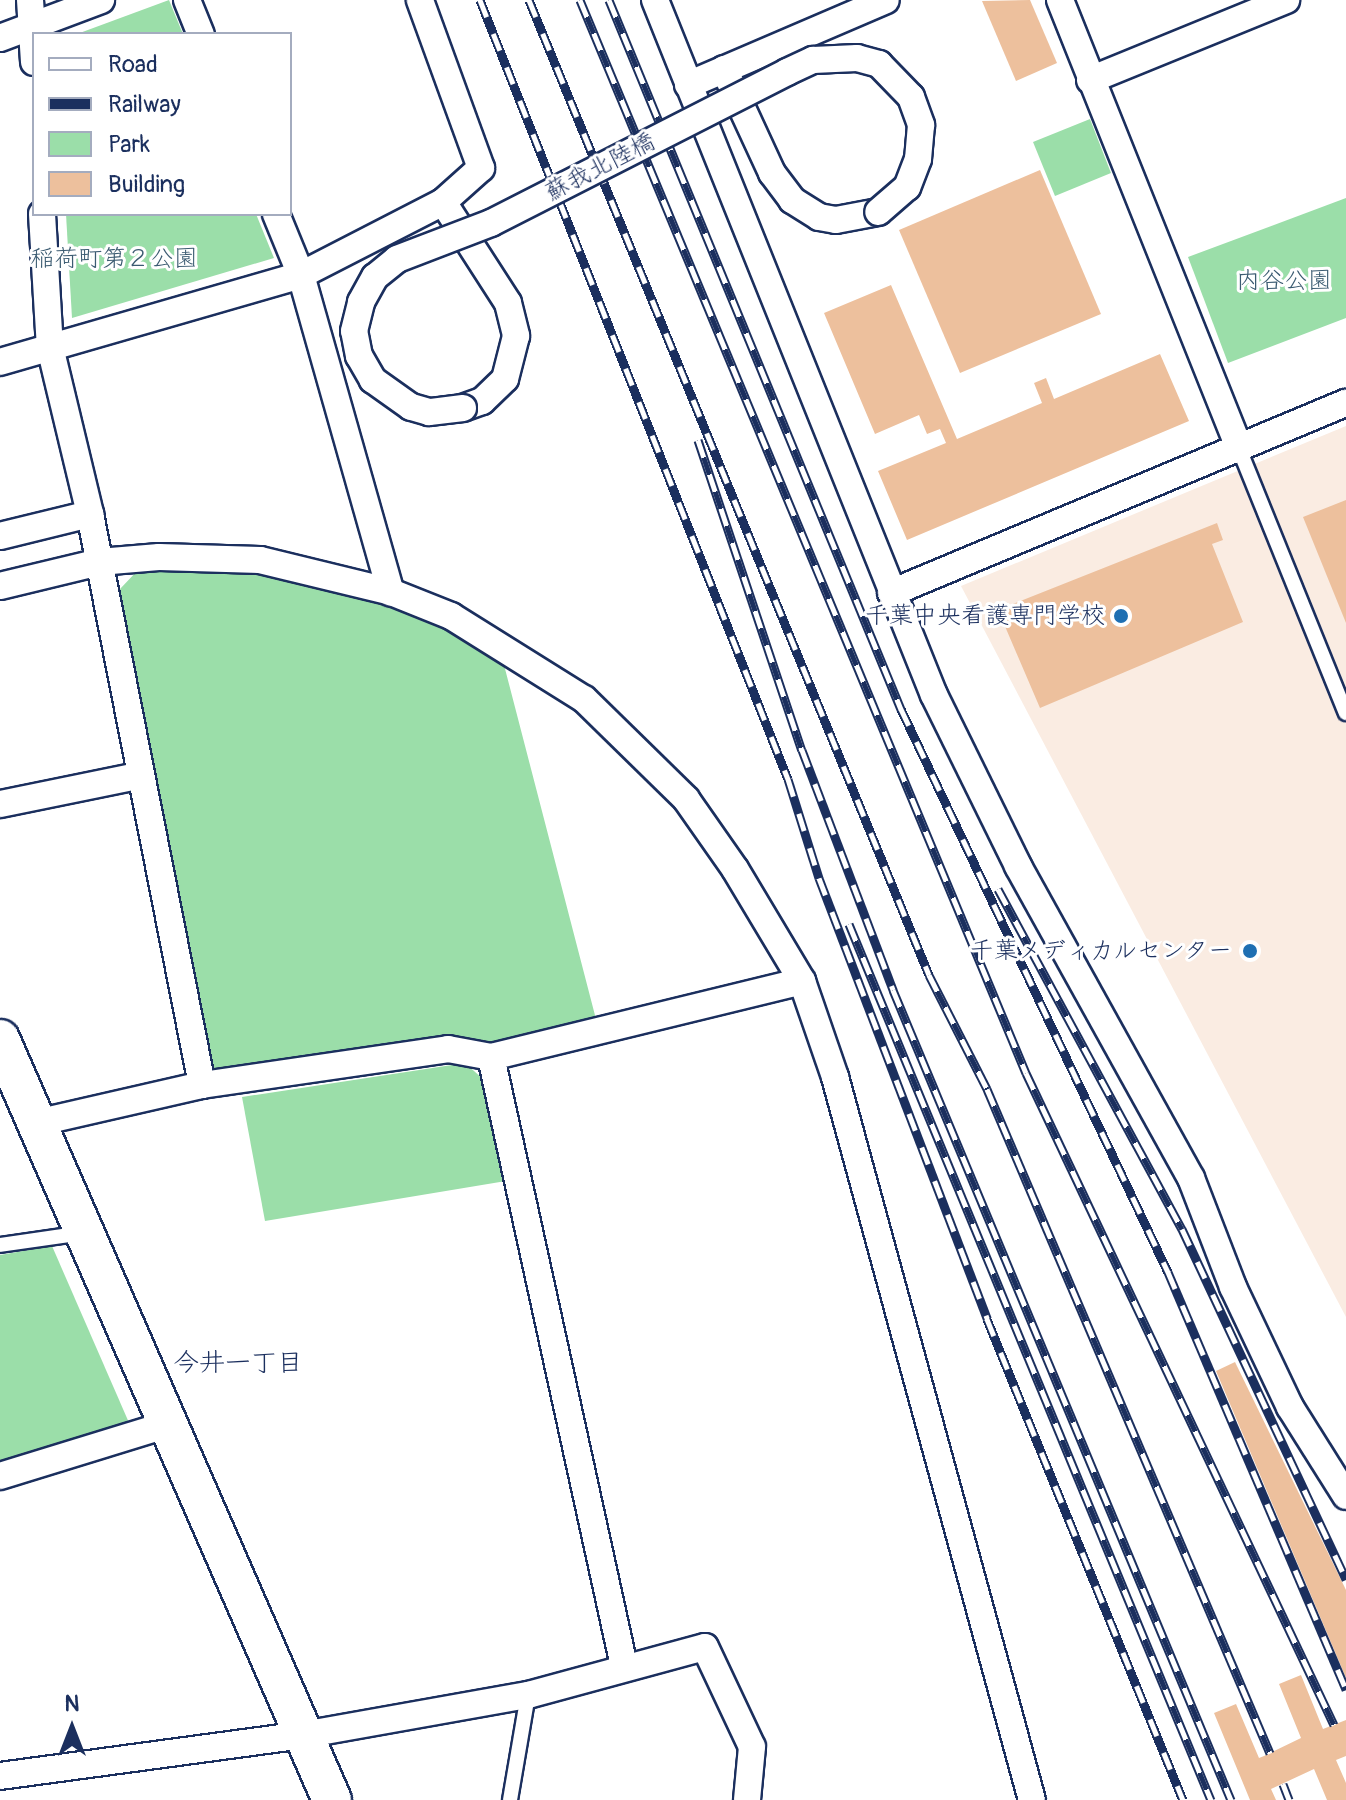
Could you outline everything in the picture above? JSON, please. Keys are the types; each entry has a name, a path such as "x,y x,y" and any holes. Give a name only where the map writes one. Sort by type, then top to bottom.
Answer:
{"street":[{"path":"30,0 32,32"},
{"path":"0,38 101,0"},
{"path":"187,0 200,32"},
{"path":"0,362 301,275 443,202 481,168 420,0"},
{"path":"655,0 934,695 1018,866 1191,1178 1233,1287 1290,1407 1346,1496"},
{"path":"688,85 886,0"},
{"path":"1060,0 1238,446"},
{"path":"1090,80 1286,0"},
{"name":"蘇我北陸橋","path":"443,202 459,227 467,240 475,253 508,303 516,349 505,379 482,401 429,412 384,390 359,356 356,315 367,289 384,268 425,247 451,237 464,232 491,223 722,105 736,98 750,91 787,72 813,60 857,58 897,77 918,109 921,125 918,159 907,187 878,212 853,219 819,217 805,210 772,173 756,141 737,97 724,69"},
{"path":"42,216 50,347 90,514 138,776 202,1085"},
{"path":"277,216 301,275 391,592"},
{"path":"891,593 1346,403"},
{"path":"0,536 90,514"},
{"path":"0,586 99,562 159,557 260,560 391,592 451,616 584,699 686,799 735,869 802,981 835,1077 1032,1800"},
{"path":"0,804 138,776"},
{"path":"36,1123 202,1085 448,1049 491,1057 802,981"},
{"path":"0,1039 332,1800"},
{"path":"491,1057 624,1666"},
{"path":"0,1476 169,1424"},
{"path":"0,1776 303,1735 528,1695 624,1666 705,1647 752,1747 747,1800"}],"lane":[{"path":"1238,446 1346,713"},
{"path":"0,1245 83,1233"},
{"path":"510,1800 528,1695"}],"shaded area":[{"name":"千葉メディカルセンター","path":"1346,426 1346,1317 961,586"}],"green space":[{"path":"169,0 182,32 82,32"},
{"path":"1090,119 1111,173 1055,196 1033,142"},
{"name":"内谷公園","path":"1346,198 1346,318 1228,363 1188,257"},
{"name":"稲荷町第２公園","path":"66,216 257,216 274,258 72,318"},
{"path":"235,568 417,609 503,661 597,1023 515,1041 435,1045 210,1079 120,589 138,570"},
{"path":"465,1063 483,1079 506,1181 265,1221 242,1097"},
{"path":"52,1246 130,1425 0,1465 0,1255"}],"building":[{"path":"1030,0 1057,63 1016,81 982,1"},
{"path":"1040,170 1101,314 960,373 899,230"},
{"path":"891,285 957,439 1042,403 1034,383 1046,378 1054,399 1160,354 1189,421 907,540 878,471 946,443 940,429 927,434 919,415 875,434 824,313"},
{"path":"1346,500 1346,623 1303,517"},
{"name":"千葉中央看護専門学校","path":"1217,523 1223,540 1212,544 1243,622 1040,708 998,610"},
{"path":"1235,1362 1346,1590 1346,1678 1216,1371"},
{"path":"1301,1675 1323,1729 1346,1720 1346,1756 1336,1760 1346,1783 1346,1800 1327,1800 1314,1769 1271,1789 1276,1800 1250,1800 1214,1713 1236,1704 1259,1758 1264,1756 1301,1738 1279,1684"}],"railway":[{"path":"480,0 788,779 819,878 987,1319 1183,1800"},
{"path":"529,0 929,975 987,1089 1270,1753"},
{"path":"580,0 1026,1073 1334,1725"},
{"path":"609,0 901,709 1168,1272 1346,1690"},
{"path":"698,440 802,750 893,990 1231,1800"},
{"path":"998,889 1182,1229 1346,1579"},
{"path":"849,924 1211,1800"},
{"path":"1283,1784 1289,1800"}],"place":[{"name":"千葉中央看護専門学校","path":"1121,616"},
{"name":"千葉メディカルセンター","path":"1250,951"}],"district":[{"name":"今井一丁目","path":"238,1364"}]}
